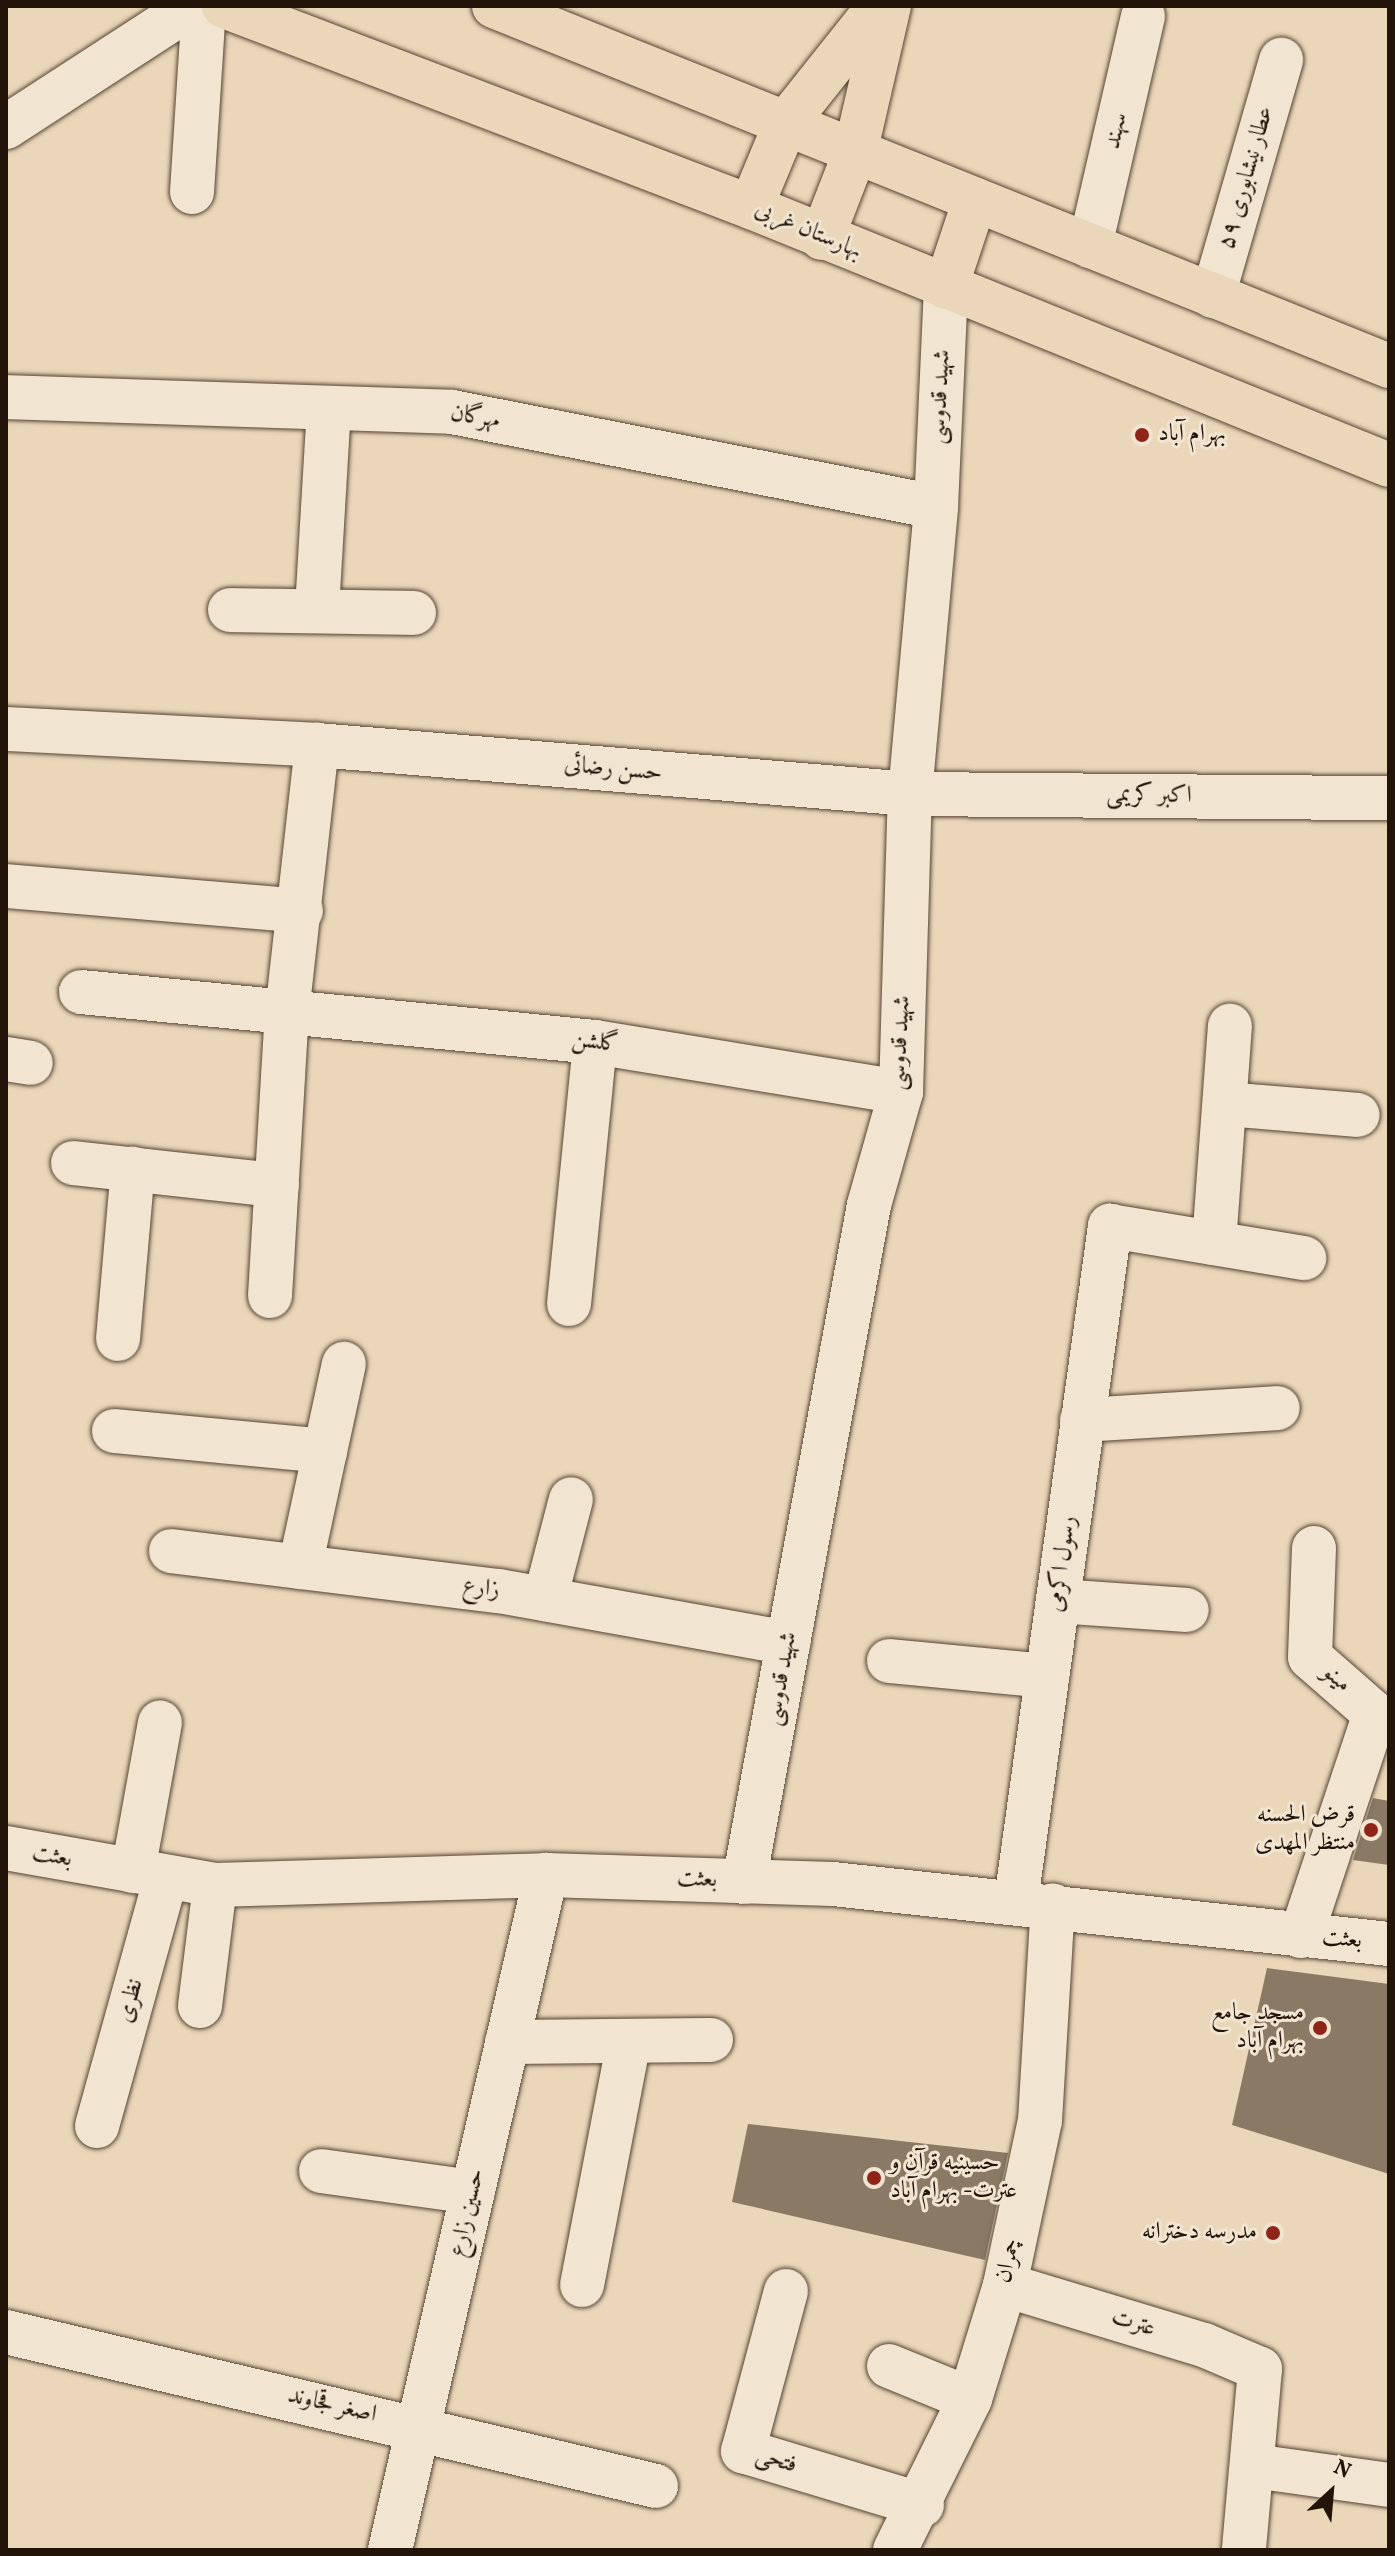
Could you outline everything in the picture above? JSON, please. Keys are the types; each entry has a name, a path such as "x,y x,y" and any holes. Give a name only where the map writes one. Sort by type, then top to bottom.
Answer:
{"main road":[{"name":"بهارستان غربی","path":"224,6 751,207 1389,465"},
{"path":"494,6 1389,366"},
{"path":"751,207 786,123 879,6"},
{"path":"822,238 855,153 889,6"},
{"path":"946,287 975,200"}],"street":[{"path":"6,127 192,6"},
{"path":"192,192 204,6"},
{"name":"سهند","path":"1090,246 1143,16"},
{"name":"عطار نیشابوری ۵۹","path":"1213,296 1281,60"},
{"name":"شهید قدوسی","path":"744,1882 869,1205 901,1092 910,794 936,507 946,287"},
{"name":"مهرگان","path":"6,397 452,412 936,507"},
{"path":"317,609 329,408"},
{"path":"230,610 317,609 414,613"},
{"name":"حسن رضائی","path":"6,729 317,745 910,794"},
{"path":"270,1296 287,1013 301,911 317,745"},
{"name":"اکبر کریمی","path":"910,794 1389,798"},
{"path":"6,886 301,911"},
{"name":"گلشن","path":"81,992 595,1042 901,1092"},
{"path":"1230,1026 1214,1243 1304,1258"},
{"path":"569,1304 595,1042"},
{"path":"1225,1104 1358,1115"},
{"path":"73,1163 277,1185"},
{"path":"118,1339 133,1169"},
{"name":"رسول اکرمی","path":"1034,1903 1047,1676 1110,1226 1214,1243"},
{"path":"300,1567 344,1364"},
{"path":"1082,1420 1278,1408"},
{"path":"114,1431 325,1451"},
{"path":"545,1599 571,1499"},
{"name":"مینو","path":"1301,1936 1375,1714 1310,1657 1314,1548"},
{"name":"زارع","path":"171,1551 545,1599 788,1643"},
{"path":"1058,1601 1187,1610"},
{"path":"889,1661 1047,1676"},
{"name":"نظری","path":"97,2126 149,1874 160,1722"},
{"name":"بعثت","path":"6,1848 215,1885 546,1875 744,1882 1034,1903 1389,1944"},
{"name":"حسین زارع","path":"390,2550 546,1875"},
{"path":"200,2006 215,1885"},
{"name":"چمران","path":"895,2550 922,2505 970,2399 1005,2285 1040,2121 1034,1903"},
{"path":"507,2042 711,2040"},
{"path":"582,2285 629,2041"},
{"path":"321,2171 473,2192"},
{"name":"عترت","path":"1005,2285 1204,2345 1260,2369 1254,2466"},
{"name":"فتحی","path":"786,2291 743,2451 922,2505"},
{"name":"اصغر قجاوند","path":"6,2332 419,2426 656,2486"},
{"path":"889,2366 970,2399"},
{"path":"1244,2550 1254,2466 1389,2485"}],"building":[{"name":"قرض الحسنه منتظر المهدی","path":"1373,1798 1389,1801 1389,1865 1353,1860"},
{"name":"مسجد جامع بهرام آباد","path":"1267,1968 1389,1984 1389,2174 1232,2125"},
{"name":"حسینیه قرآن و عترت- بهرام آباد","path":"748,2124 1008,2153 985,2260 732,2202"}],"place":[{"name":"بهرام آباد","path":"1142,435"},
{"name":"قرض الحسنه منتظر المهدی","path":"1371,1830"},
{"name":"مسجد جامع بهرام آباد","path":"1320,2028"},
{"name":"حسینیه قرآن و عترت- بهرام آباد","path":"874,2178"},
{"name":"مدرسه دخترانه","path":"1273,2233"}]}
